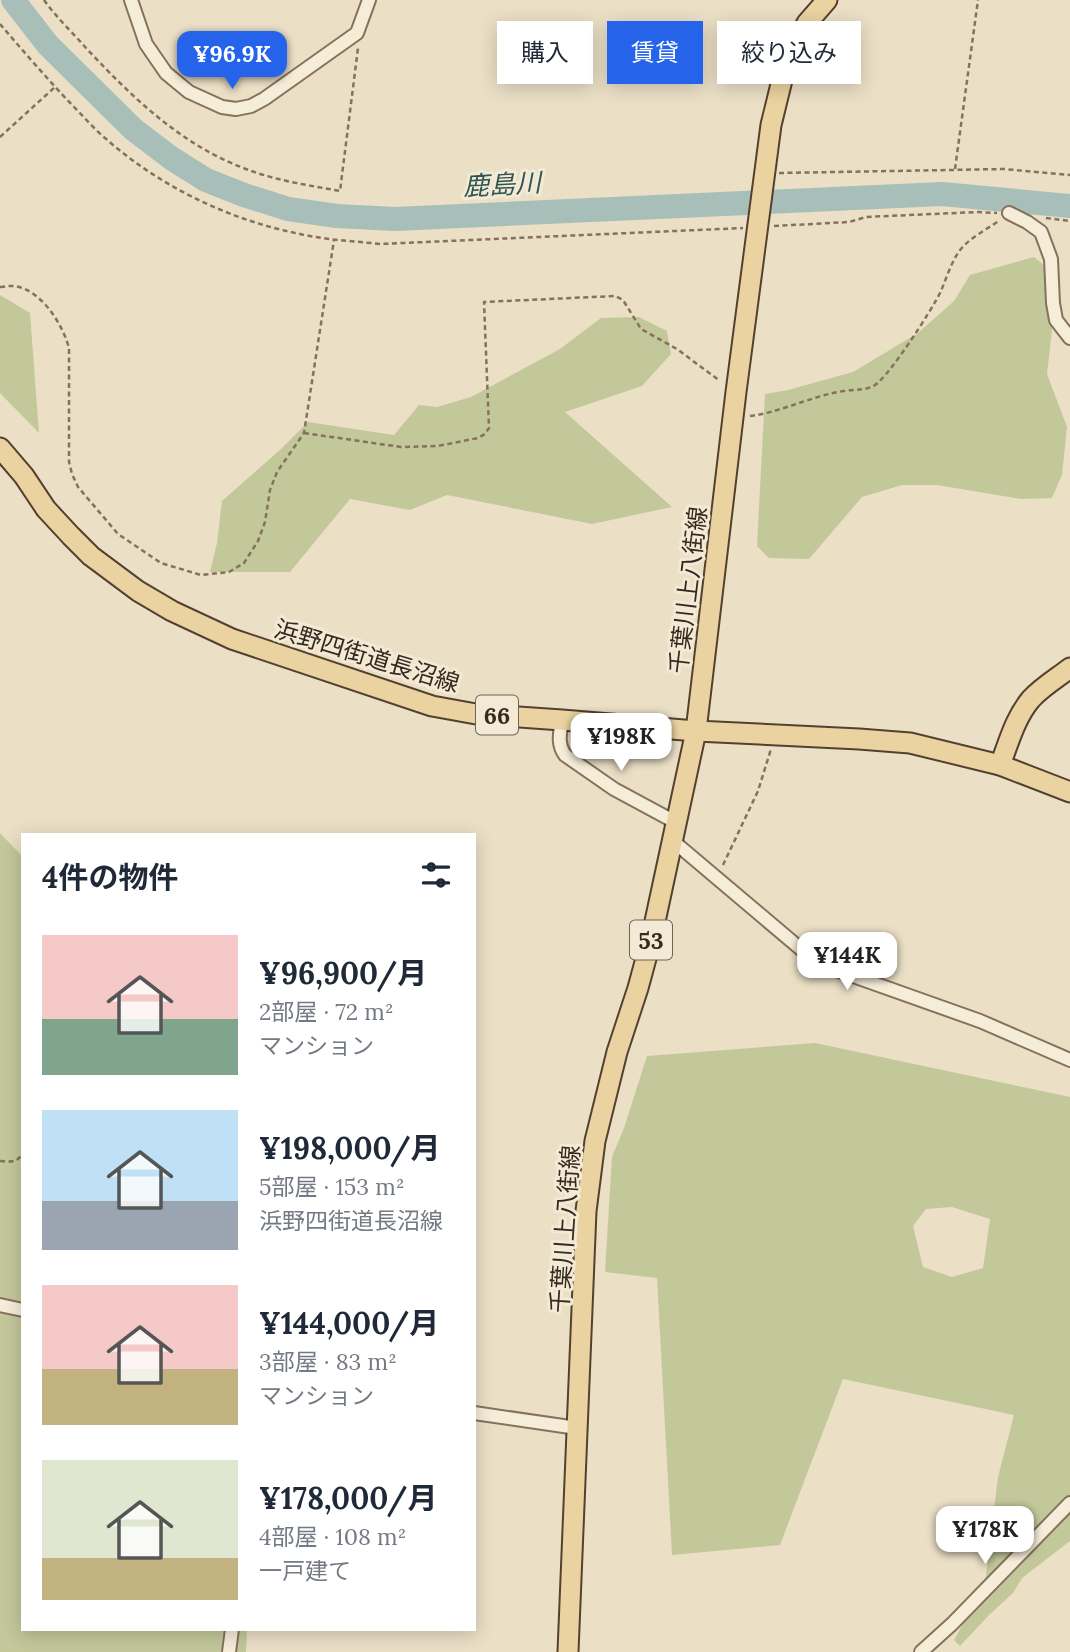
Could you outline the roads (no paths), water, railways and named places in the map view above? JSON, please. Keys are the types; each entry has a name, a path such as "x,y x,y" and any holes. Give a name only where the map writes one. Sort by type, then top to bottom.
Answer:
{"main road":[{"name":"千葉川上八街線","path":"568,1652 586,1211 595,1141 617,1052 651,940 696,731 771,125 792,50 807,23 827,0"},
{"name":"浜野四街道長沼線","path":"0,449 24,476 46,509 91,556 138,592 232,639 432,706 476,714 696,731 910,743 1000,765 1070,792"},
{"path":"1000,765 1016,722 1030,700 1070,668"}],"street":[{"path":"131,0 146,44 166,73 189,92 222,107 236,109 251,106 264,99 356,33 369,0"},
{"path":"1009,213 1041,232 1051,259 1056,320 1070,338"},
{"path":"562,720 559,741 565,755 675,832 717,878 802,950 828,967 980,1021 1070,1060"},
{"path":"0,1305 21,1310"},
{"path":"476,1413 577,1428"},
{"path":"922,1652 1070,1503"},
{"path":"229,1652 232,1631"}],"waterway":[{"name":"鹿島川","path":"13,0 48,45 133,129 171,158 206,180 288,209 337,216 395,219 942,194 1070,206"}]}
